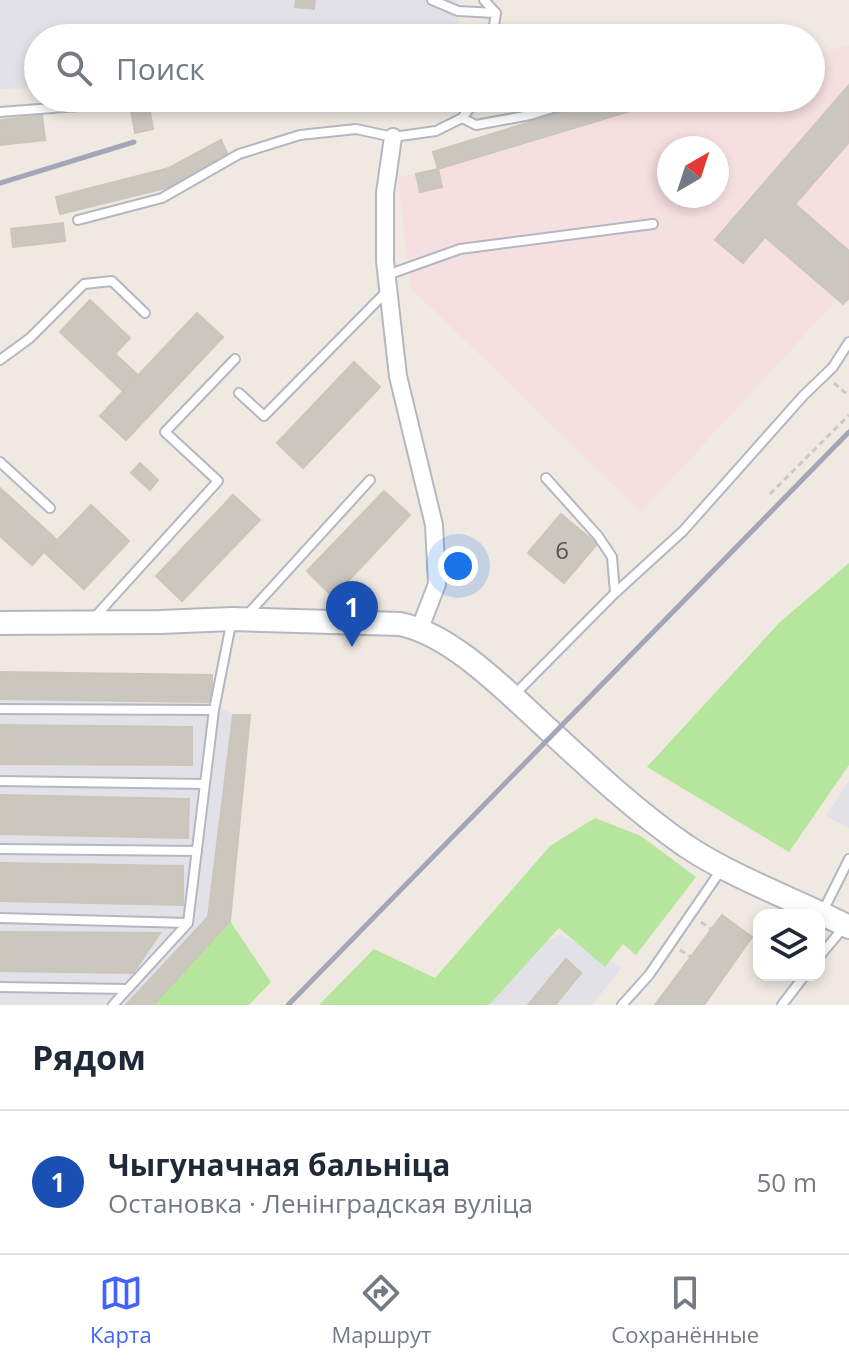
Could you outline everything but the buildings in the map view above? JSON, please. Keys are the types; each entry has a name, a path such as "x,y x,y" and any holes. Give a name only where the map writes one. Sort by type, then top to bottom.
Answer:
{"street":[{"path":"393,137 385,193 387,282 398,376 434,525 437,584 420,628"},
{"path":"0,623 238,619 400,624 420,628 447,643 620,794 688,847 723,867 813,909"},
{"path":"825,915 847,926"}],"lane":[{"path":"432,0 458,11 496,13"},
{"path":"488,1 496,13 494,24"},
{"path":"0,112 24,110"},
{"path":"78,220 162,198 239,154 300,135 356,129 393,137 436,131 462,118 467,112"},
{"path":"462,118 476,125 540,112"},
{"path":"239,393 264,416 387,282 460,249 653,224"},
{"path":"0,360 30,338 84,284 112,281 145,313"},
{"path":"512,697 615,593 683,531 825,375 849,342"},
{"path":"90,622 218,481 165,432 235,359"},
{"path":"0,462 50,508"},
{"path":"546,478 598,536 612,557 615,593"},
{"path":"113,1005 188,923 214,710 238,619 370,480"},
{"path":"0,709 214,710"},
{"path":"0,781 205,784"},
{"path":"0,849 197,851"},
{"path":"824,909 849,859"},
{"path":"622,1005 649,975 723,867"},
{"path":"0,918 188,923"},
{"path":"825,950 847,926"},
{"path":"782,1005 800,981"},
{"path":"0,987 127,989"}],"path":[{"path":"825,375 849,396"},
{"path":"770,494 849,415"}],"shaded area":[{"path":"0,0 457,0 458,24 24,24 24,88 0,89"},
{"path":"849,45 849,298 843,304 837,300 641,512 410,287 398,177 438,169 627,112 825,112 825,52"},
{"path":"0,672 212,675 212,702 233,715 250,715 230,921 153,1005 0,1005"},
{"path":"849,781 849,828 826,816"},
{"path":"560,934 622,967 592,1005 444,1005"}],"green space":[{"path":"849,563 849,765 789,852 647,767 780,622"},
{"path":"595,818 641,836 696,877 636,955 623,944 605,967 559,928 489,1005 319,1005 374,949 435,978 550,846"},
{"path":"230,921 271,982 249,1005 153,1005"}],"railway":[{"path":"0,183 134,142"},
{"path":"288,1005 849,432"}],"place":[{"name":"Чыгуначная бальніца","path":"352,647"}]}
